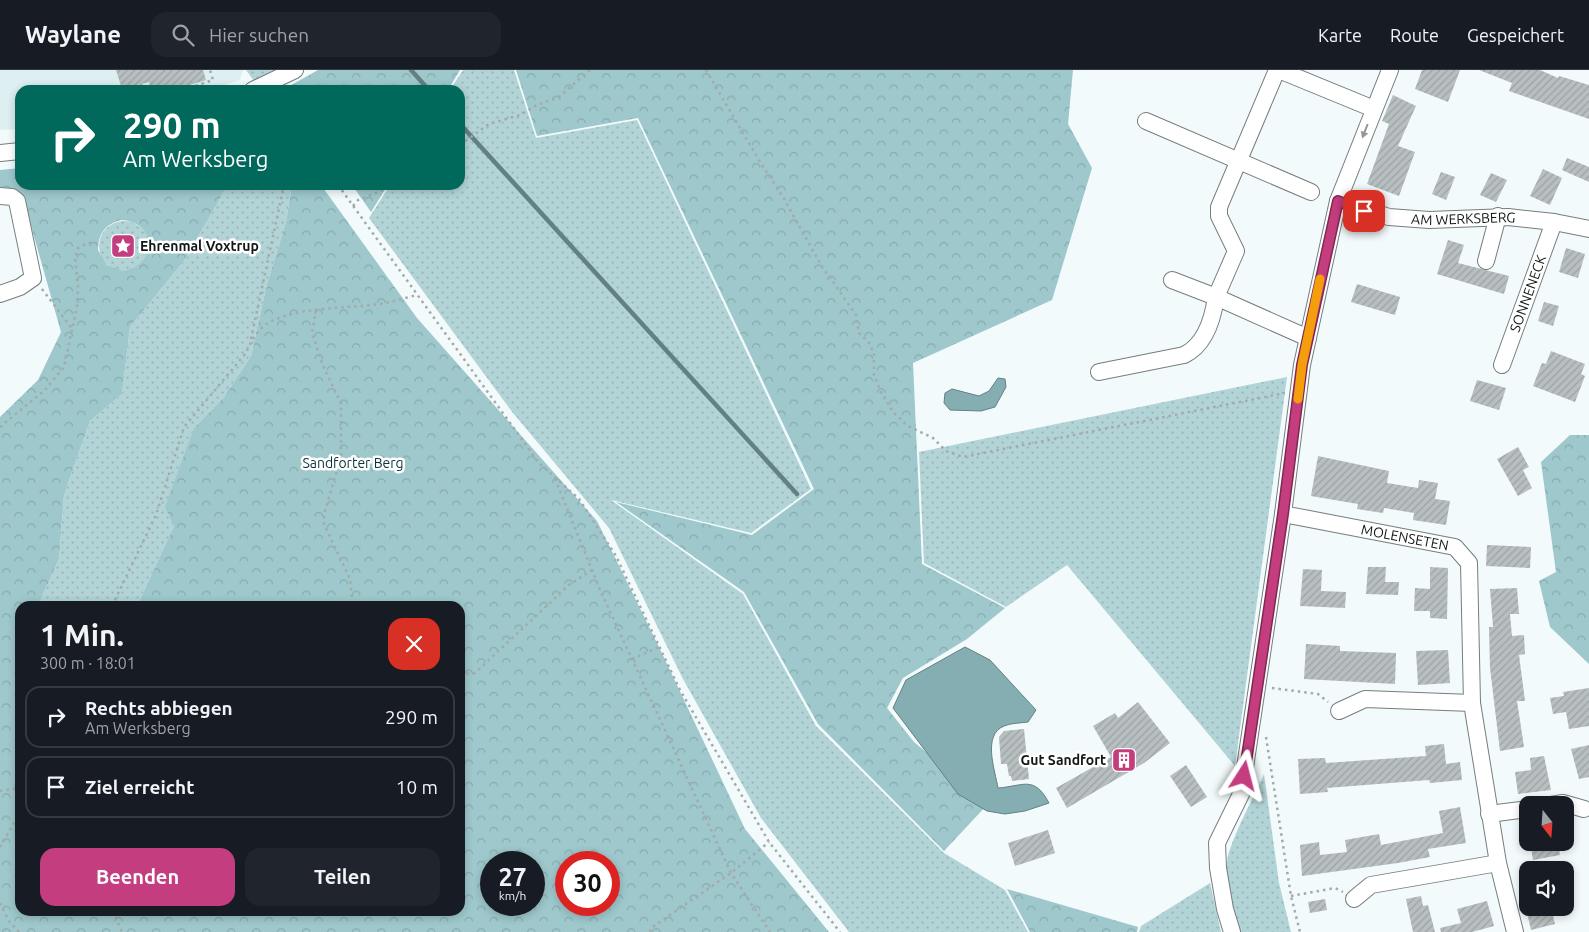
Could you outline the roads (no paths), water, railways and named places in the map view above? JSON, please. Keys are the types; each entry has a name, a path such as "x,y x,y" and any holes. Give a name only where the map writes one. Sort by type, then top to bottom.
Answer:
{"street":[{"path":"264,85 295,70"},
{"path":"1099,372 1184,355 1194,350 1200,344 1214,313 1216,297 1236,251 1219,216 1219,207 1238,159 1278,70 1374,109"},
{"path":"1232,932 1225,909 1219,877 1216,843 1241,794 1308,338 1338,201 1390,70"},
{"path":"1146,122 1238,159 1311,192"},
{"path":"0,153 15,152"},
{"path":"0,196 12,197 17,201 33,278 20,287 0,294"},
{"name":"AM WERKSBERG","path":"1338,201 1389,217 1429,220 1498,216 1554,222 1589,229"},
{"path":"1486,262 1498,216"},
{"name":"SONNENECK","path":"1502,365 1554,222"},
{"path":"1172,280 1216,297 1308,338"},
{"name":"MOLENSETEN","path":"1283,514 1455,547 1469,563 1472,703 1498,863 1515,932"},
{"path":"1338,711 1366,699 1472,703"},
{"path":"1574,806 1584,809"},
{"path":"1489,814 1519,810"},
{"path":"1354,899 1372,885 1498,863"}],"waterway":[{"path":"411,70 424,85"},
{"path":"465,129 797,494"}],"place":[{"name":"Ehrenmal Voxtrup","path":"123,246"},
{"name":"Gut Sandfort","path":"1124,760"}],"park label":[{"name":"Sandforter Berg","path":"353,463"}]}
